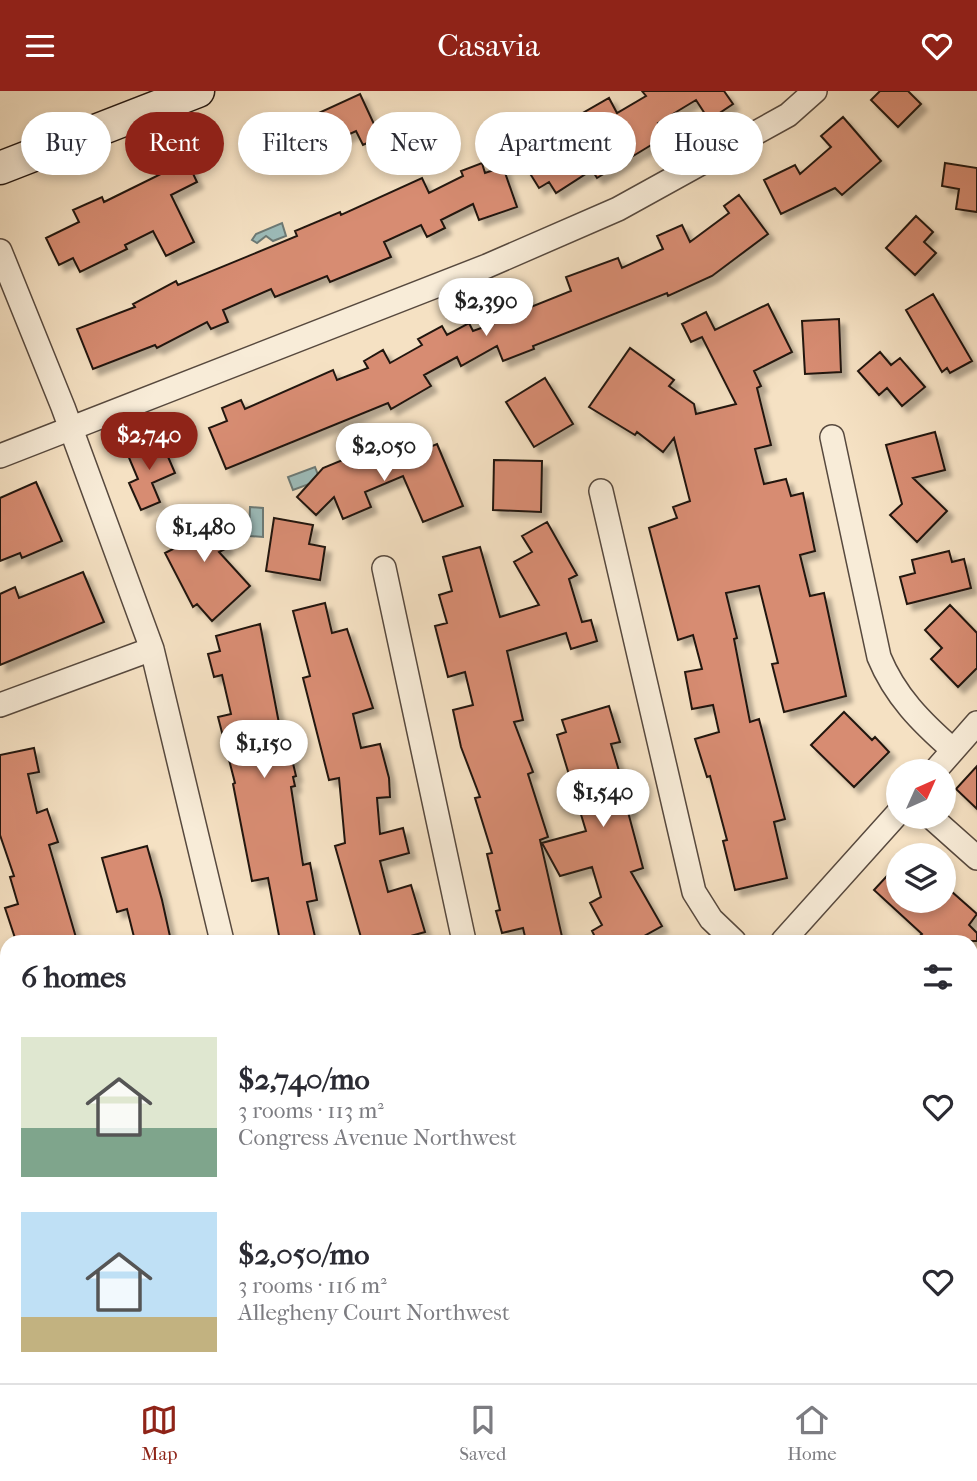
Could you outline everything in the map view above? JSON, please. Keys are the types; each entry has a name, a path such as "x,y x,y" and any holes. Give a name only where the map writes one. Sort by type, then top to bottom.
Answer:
{"main road":[{"path":"0,168 198,91"}],"street":[{"path":"0,456 487,266 618,209 788,115 815,91"},
{"path":"0,251 71,428 152,649 221,935"},
{"path":"832,437 879,657 888,680 908,708 953,750"},
{"path":"601,491 694,892 711,919 728,935"},
{"path":"384,568 463,935"},
{"path":"0,705 152,649"},
{"path":"945,759 977,723"},
{"path":"788,935 886,826"},
{"path":"944,829 977,858"}],"water":[{"path":"282,223 286,236 273,241 266,236 257,243 252,240 256,234"},
{"path":"315,467 320,480 293,490 288,477"},
{"path":"250,507 263,508 263,537 249,536"}],"building":[{"path":"642,91 724,91 733,104 721,112 704,112 696,100 676,112 650,112 650,146 636,154 636,112 619,112 646,96"},
{"path":"880,91 908,91 921,104 898,127 871,100"},
{"path":"360,94 368,112 366,112 366,144 363,145 356,131 352,133 352,112 321,112"},
{"path":"609,98 616,112 584,112"},
{"path":"843,117 881,161 842,195 835,188 781,214 764,180 795,165 800,174 831,147 821,136"},
{"path":"945,163 977,168 977,212 956,209 959,189 942,186"},
{"path":"475,166 475,175 506,175 517,207 479,220 473,204 441,220 445,228 427,237 421,225 384,242 391,257 330,282 327,276 275,297 271,289 223,310 228,322 211,329 207,322 157,348 155,345 93,369 77,329 135,307 133,304 176,281 178,285 297,236 295,231 340,212 341,215 422,178 429,193 463,176 461,171"},
{"path":"159,175 194,175 197,182 171,195 194,242 166,256 153,231 125,245 127,249 80,272 73,258 59,265 46,238 79,222 73,210 102,197 104,202"},
{"path":"531,175 584,175 556,193 549,182 539,188"},
{"path":"739,195 768,234 712,276 668,296 667,293 533,346 534,349 503,361 497,346 461,366 457,357 424,375 431,386 391,409 388,403 226,469 209,428 227,421 222,408 241,400 245,409 333,370 337,380 368,368 364,361 383,350 390,363 422,345 418,339 442,326 447,335 469,323 473,331 514,316 508,299 525,293 531,307 571,291 566,277 618,258 622,268 663,249 657,236 682,225 690,242 729,213 724,206"},
{"path":"916,216 933,232 924,242 936,253 915,275 886,248"},
{"path":"933,294 972,361 950,373 947,368 942,372 906,310"},
{"path":"768,304 792,352 754,371 761,386 757,388 771,445 755,449 764,484 786,479 791,496 803,493 815,551 800,555 810,596 824,593 846,696 784,712 772,664 778,663 759,586 726,593 737,638 734,639 750,722 759,719 785,819 774,822 787,878 735,890 723,841 727,840 710,776 707,777 695,739 719,732 713,705 692,709 685,672 702,669 693,635 678,640 649,528 677,518 673,507 690,501 674,438 663,452 637,432 635,435 589,407 630,348 674,380 669,386 694,404 696,414 736,404 702,337 691,342 682,324 706,312 715,330"},
{"path":"839,319 841,372 805,374 802,321"},
{"path":"880,352 891,365 900,358 925,387 902,406 887,388 879,395 858,371"},
{"path":"545,378 573,424 534,447 506,402"},
{"path":"935,432 945,470 913,478 947,511 917,542 890,515 902,504 886,445"},
{"path":"160,438 175,473 152,483 160,502 141,510 129,483 138,479 127,453"},
{"path":"437,444 463,506 423,522 403,476 365,492 371,507 343,519 334,497 316,515 297,497 323,468 379,445 387,465"},
{"path":"494,460 542,461 541,512 493,510"},
{"path":"36,482 62,541 22,558 20,553 0,561 0,498"},
{"path":"206,506 227,548 219,552 250,586 212,621 197,604 193,607 165,553 181,545 170,524"},
{"path":"274,518 313,525 309,544 325,547 320,580 266,571"},
{"path":"547,522 577,575 569,579 582,622 591,620 597,641 571,649 566,633 507,651 523,720 514,722 533,772 528,774 548,837 540,840 562,935 525,935 523,928 502,933 496,911 500,910 487,854 492,853 475,798 480,797 461,747 453,710 473,705 465,672 448,677 435,626 447,623 439,595 452,591 443,557 480,547 500,617 539,605 514,562 532,552 522,536"},
{"path":"949,551 952,562 964,559 971,588 907,604 900,577 915,573 912,560"},
{"path":"83,572 104,622 0,665 0,594 15,587 19,598"},
{"path":"325,603 332,633 347,629 373,708 353,714 361,748 380,744 389,778 390,797 377,798 380,834 403,828 409,853 380,861 388,892 411,885 425,932 414,935 360,935 335,846 345,843 339,778 329,780 303,678 310,676 293,611"},
{"path":"950,605 977,633 977,668 958,687 931,659 942,648 925,630"},
{"path":"260,624 282,739 287,738 296,776 293,777 295,786 291,787 303,865 310,863 317,900 307,902 315,935 279,935 268,878 252,881 233,784 235,783 218,717 231,714 222,675 214,677 208,654 220,651 216,636"},
{"path":"609,706 620,742 611,744 631,811 628,812 643,868 631,872 662,926 646,935 594,935 592,931 602,925 590,903 601,897 592,867 560,876 542,843 586,831 557,735 566,732 562,720"},
{"path":"844,712 872,740 875,737 889,752 854,787 811,745"},
{"path":"34,748 39,772 28,774 37,813 47,809 58,842 49,845 75,935 14,935 5,908 18,904 10,877 14,876 0,835 0,755"},
{"path":"977,766 977,809 956,789"},
{"path":"147,846 170,935 134,935 127,909 117,912 102,858"},
{"path":"886,877 886,901 874,890"},
{"path":"956,895 977,914 969,925 977,935 922,934 899,913 956,913"}]}
